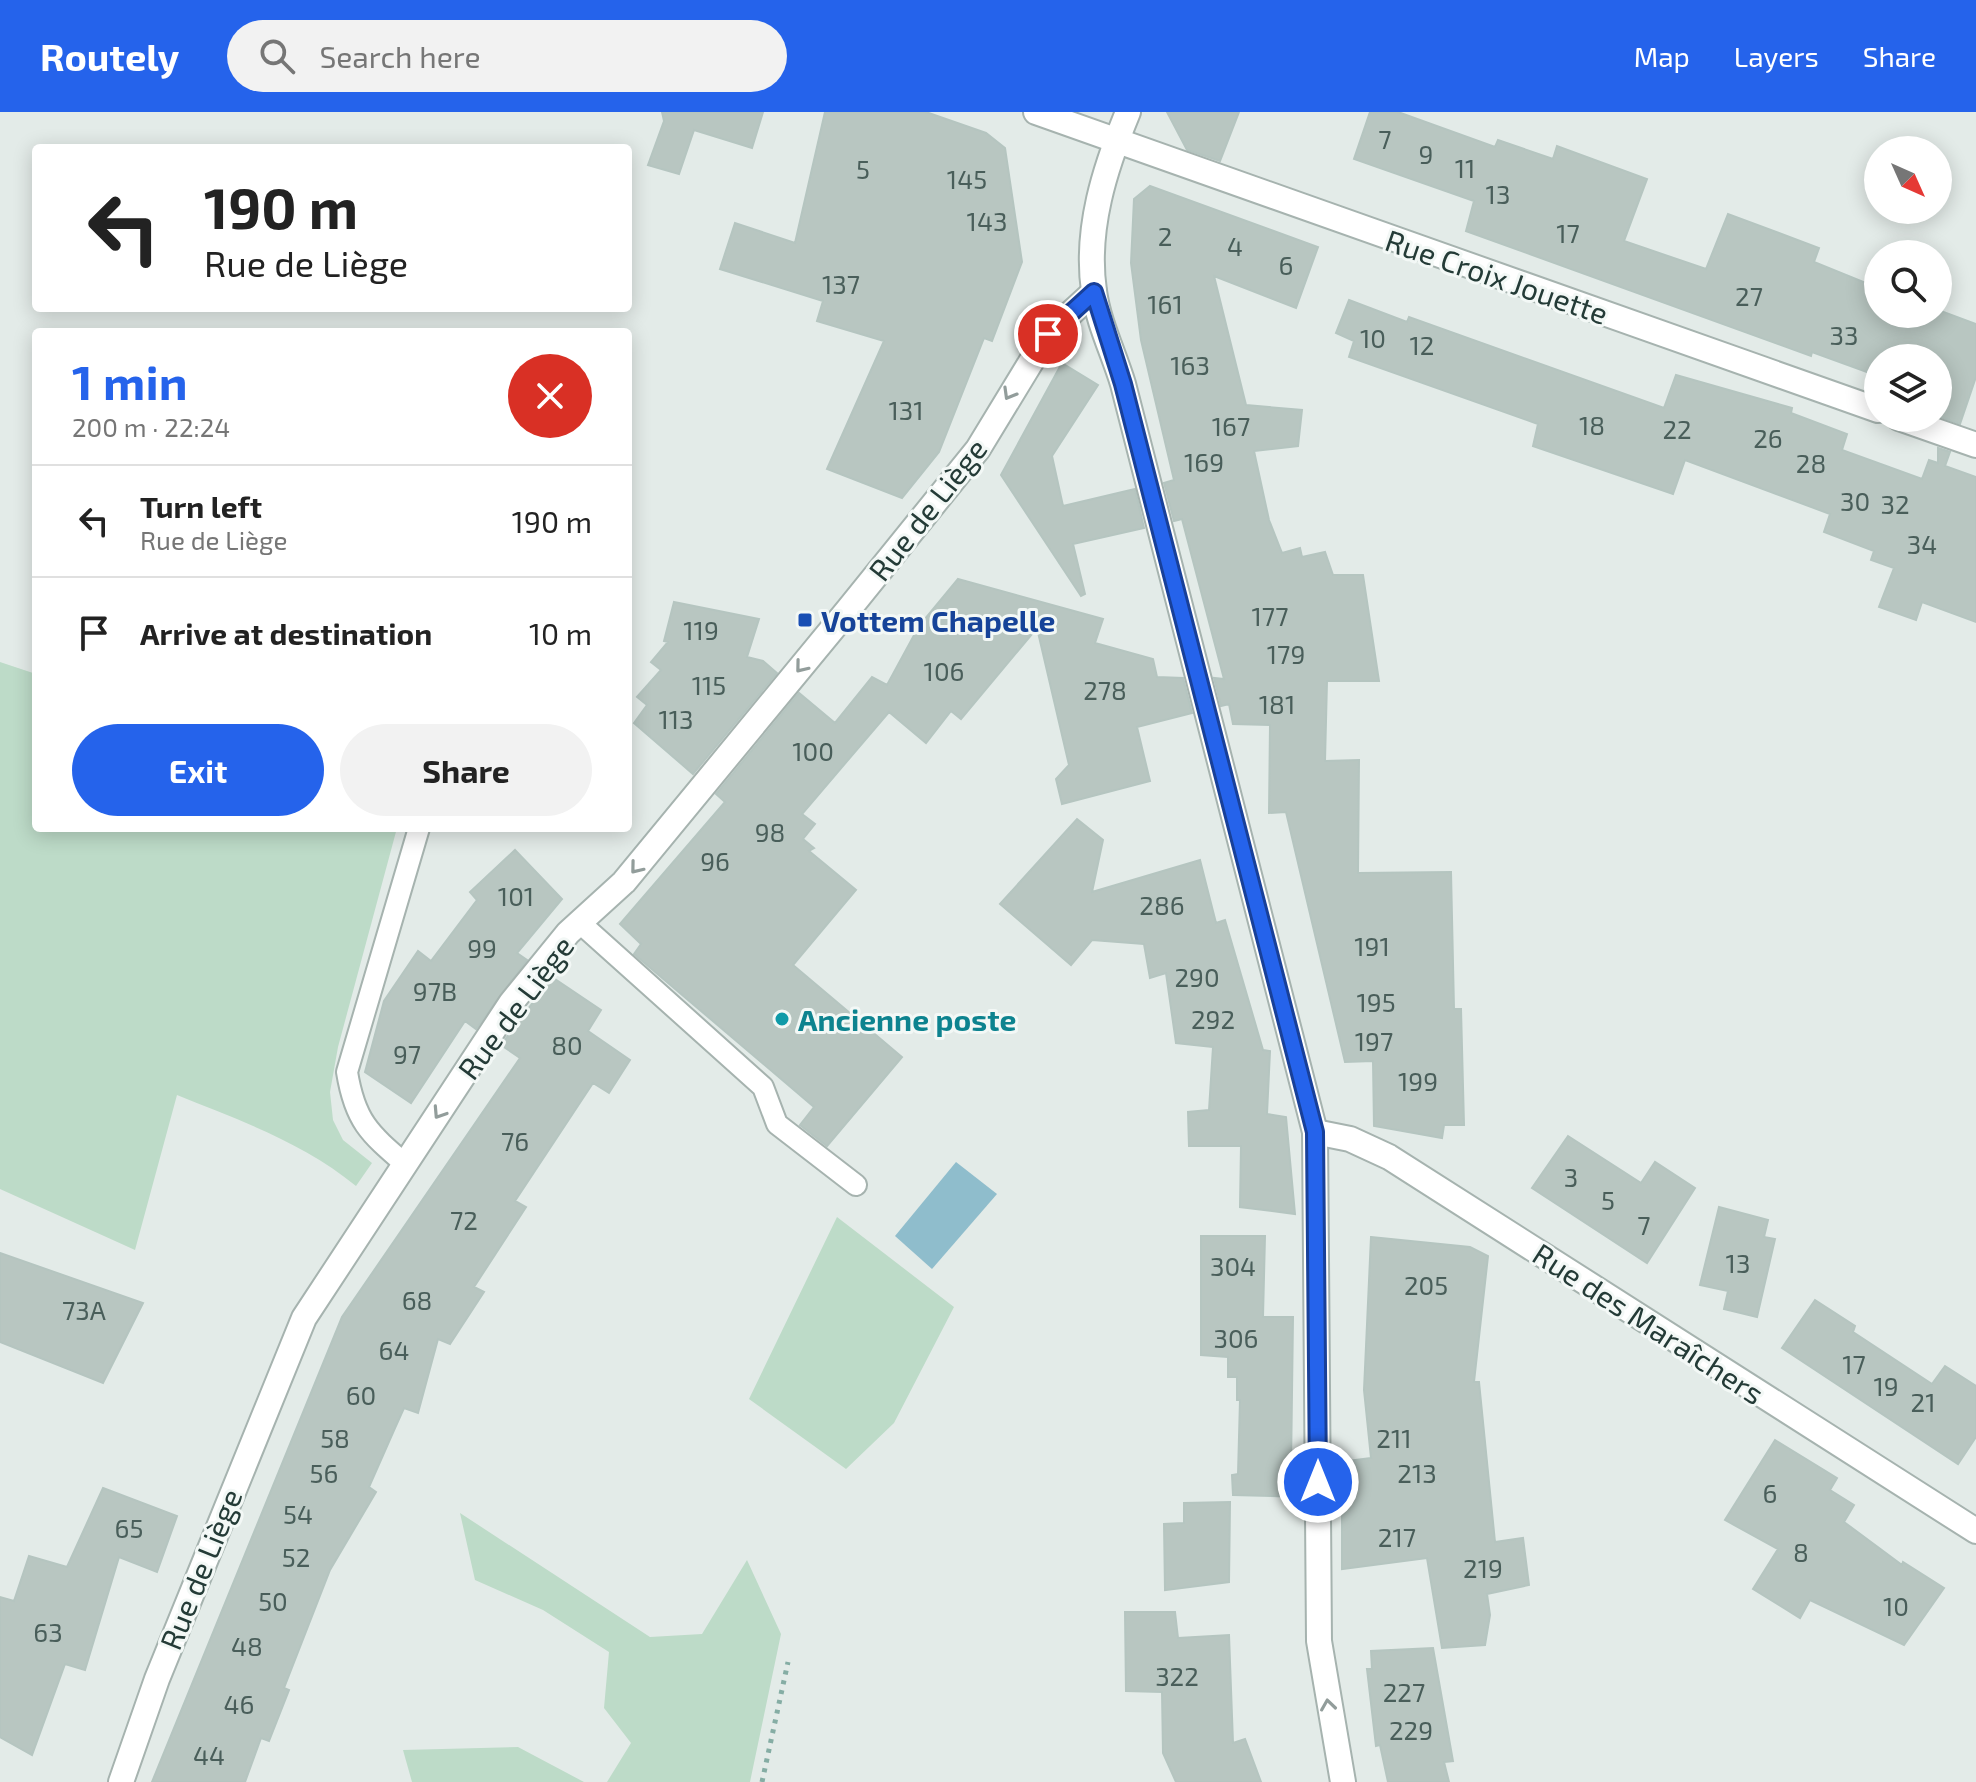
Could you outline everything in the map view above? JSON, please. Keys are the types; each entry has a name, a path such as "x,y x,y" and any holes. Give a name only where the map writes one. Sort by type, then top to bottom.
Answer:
{"street":[{"name":"Rue Croix Jouette","path":"1036,112 1864,405"},
{"path":"1128,112 1098,197 1092,258 1094,292 1123,384 1315,1132 1319,1641 1343,1782"},
{"name":"Rue de Liège","path":"121,1782 180,1621 304,1318 511,1003 579,922 624,882 838,622 978,449 1048,334 1094,292"},
{"path":"1939,432 1976,445"},
{"name":"Rue des Maraîchers","path":"1315,1132 1350,1139 1389,1157 1976,1531"}],"lane":[{"path":"405,1164 373,1137 352,1105 347,1072 418,832"},
{"path":"579,922 763,1087 777,1124 856,1185"}],"path":[{"path":"762,1782 788,1662"}],"green space":[{"path":"0,662 32,673 32,832 396,832 338,1047 330,1092 333,1120 343,1140 372,1163 356,1186 293,1145 177,1095 135,1250 0,1189"},
{"path":"837,1217 954,1307 894,1423 846,1469 749,1399"},
{"path":"460,1513 650,1637 702,1634 747,1560 781,1634 750,1782 607,1782 631,1743 604,1708 609,1652 543,1610 475,1580"},
{"path":"518,1747 584,1782 412,1782 403,1750"}],"water":[{"path":"956,1162 997,1194 932,1269 895,1236"}],"building":[{"path":"662,112 763,112 752,148 694,130 679,174 648,165 664,121"},
{"path":"825,112 926,112 986,133 1005,148 1022,262 992,341 984,338 939,452 902,498 827,469 884,341 817,321 823,301 720,269 735,223 795,243"},
{"path":"1167,112 1239,112 1220,161 1187,150"},
{"path":"1370,112 1398,112 1495,147 1498,140 1553,159 1557,146 1647,179 1624,241 1706,269 1728,214 1819,248 1814,262 1864,282 1864,328 1952,328 1952,315 1976,324 1976,377 1960,424 1952,421 1952,344 1864,344 1864,371 1812,352 1811,356 1466,231 1474,201 1354,159"},
{"path":"1150,186 1318,247 1296,308 1214,276 1246,405 1302,410 1298,446 1254,451 1269,520 1282,553 1300,548 1302,557 1325,552 1333,575 1363,575 1379,681 1327,681 1325,761 1359,760 1358,873 1451,872 1454,1009 1461,1009 1464,1125 1444,1125 1442,1138 1374,1126 1373,1061 1345,1062 1286,812 1269,813 1270,725 1233,724 1229,704 1221,706 1214,678 1224,679 1182,519 1174,521 1164,483 1174,480 1141,340 1131,263 1134,199"},
{"path":"1349,300 1407,322 1409,317 1664,408 1676,375 1792,408 1791,413 1847,434 1842,450 1922,479 1929,460 1938,463 1938,448 1950,452 1945,466 1976,477 1976,622 1922,602 1916,620 1879,607 1894,568 1871,560 1874,551 1824,532 1830,514 1685,460 1673,494 1533,446 1538,424 1349,357 1354,341 1336,333"},
{"path":"1062,363 1098,385 1052,456 1063,506 1135,489 1144,528 1073,544 1085,594 1081,596 1001,475"},
{"path":"958,579 1103,619 1095,643 1153,659 1157,677 1183,678 1192,713 1137,727 1150,781 1062,804 1056,779 1069,765 1037,628 961,719 951,711 926,743 889,712 802,814 815,824 803,839 814,848 809,851 856,890 793,965 902,1057 827,1146 800,1125 814,1107 634,954 641,944 620,924 725,802 716,794 799,693 835,723 872,677 887,685 919,626"},
{"path":"674,602 759,619 747,657 763,661 777,673 693,774 634,723 647,705 637,697 661,670 651,662 668,642 664,641"},
{"path":"1077,819 1103,840 1092,892 1200,860 1216,923 1225,920 1263,1050 1270,1051 1267,1114 1286,1117 1295,1214 1240,1207 1241,1146 1189,1146 1188,1112 1209,1110 1213,1047 1176,1043 1166,973 1150,978 1144,944 1092,940 1071,965 1000,904"},
{"path":"515,850 562,899 517,953 527,960 476,1029 465,1021 411,1103 365,1072 384,1001 418,951 431,961 477,900 470,892"},
{"path":"552,977 601,1010 588,1031 630,1060 609,1093 593,1083 515,1201 526,1207 474,1287 484,1292 450,1344 438,1339 418,1413 404,1408 369,1487 376,1492 330,1570 284,1688 289,1690 269,1741 261,1738 245,1782 152,1782 342,1317 520,1058 501,1045"},
{"path":"1568,1136 1641,1183 1655,1162 1695,1188 1647,1263 1532,1188"},
{"path":"1719,1207 1768,1220 1764,1237 1775,1239 1757,1317 1724,1309 1728,1291 1700,1285"},
{"path":"1201,1236 1265,1236 1263,1317 1293,1317 1291,1468 1303,1466 1303,1497 1233,1495 1232,1475 1238,1474 1240,1400 1237,1400 1237,1377 1228,1377 1228,1357 1201,1355"},
{"path":"1371,1237 1470,1247 1488,1256 1474,1382 1479,1382 1495,1542 1523,1538 1529,1585 1487,1594 1490,1615 1485,1645 1442,1648 1427,1558 1342,1569 1342,1498 1333,1498 1333,1463 1371,1458 1364,1390"},
{"path":"0,1253 143,1303 103,1383 0,1342"},
{"path":"1815,1300 1855,1326 1853,1332 1932,1384 1945,1366 1976,1386 1976,1437 1958,1464 1782,1348"},
{"path":"1775,1440 1837,1478 1830,1490 1854,1505 1844,1522 1902,1565 1903,1562 1944,1588 1904,1645 1810,1600 1800,1618 1753,1589 1778,1549 1725,1520"},
{"path":"103,1488 177,1516 157,1572 119,1557 85,1670 65,1664 32,1755 0,1737 0,1597 14,1601 29,1556 67,1567"},
{"path":"1230,1502 1229,1582 1165,1590 1164,1524 1184,1523 1184,1503"},
{"path":"1125,1612 1175,1612 1178,1638 1229,1635 1233,1743 1245,1739 1261,1782 1176,1782 1163,1753 1162,1692 1126,1691"},
{"path":"1433,1648 1453,1761 1444,1762 1449,1782 1388,1782 1380,1745 1376,1746 1367,1669 1372,1669 1371,1651"}],"place":[{"name":"Vottem Chapelle","path":"805,620"},
{"name":"Ancienne poste","path":"782,1019"}],"route":[{"path":"1048,334 1094,292 1123,384 1315,1132 1318,1482"}]}
